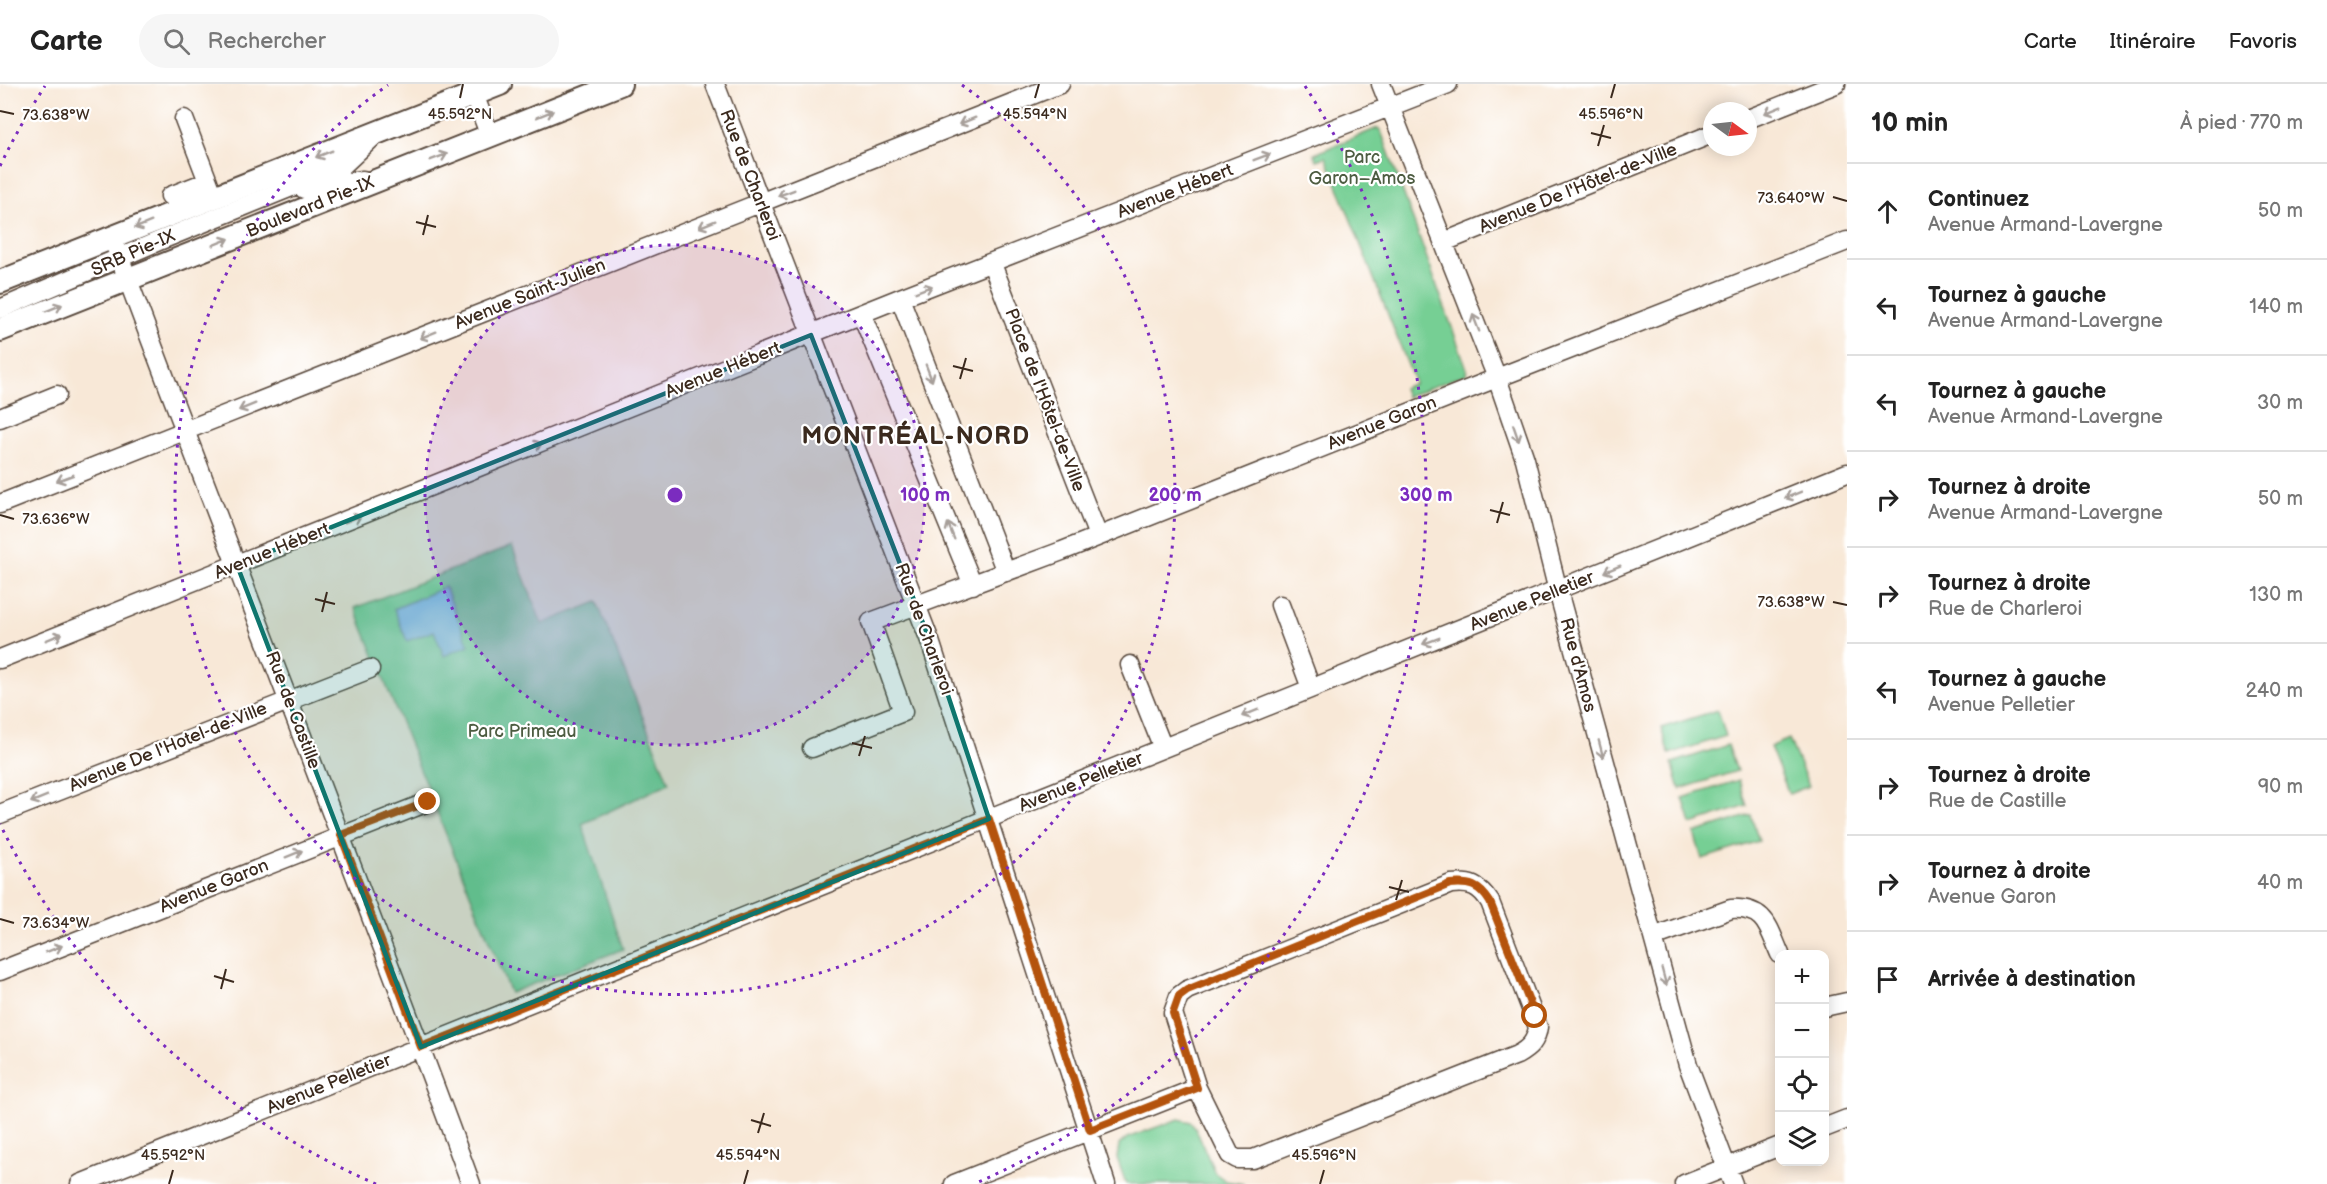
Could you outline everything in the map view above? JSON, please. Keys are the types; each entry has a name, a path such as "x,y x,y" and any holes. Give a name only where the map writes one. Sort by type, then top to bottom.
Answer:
{"main road":[{"name":"Boulevard Pie-IX","path":"0,330 120,258 211,189 378,132 472,89 501,84"},
{"name":"Boulevard Pie-IX","path":"0,282 120,258 387,177 620,84"}],"street":[{"name":"Rue de Charleroi","path":"715,84 917,605 989,819 1106,1184"},
{"name":"Avenue Saint-Julien","path":"0,504 1060,84"},
{"name":"Rue d'Amos","path":"1381,84 1497,378 1525,459 1558,591 1688,1065 1729,1176"},
{"name":"Avenue Hébert","path":"0,659 900,298 1448,84"},
{"path":"1757,116 1836,84"},
{"path":"472,89 490,136"},
{"path":"170,196 211,189 184,119"},
{"name":"SRB Pie-IX","path":"0,309 340,167 378,132"},
{"name":"Avenue De l'Hôtel-de-Ville","path":"1444,242 1703,138"},
{"name":"SRB Pie-IX","path":"267,197 325,185 387,177"},
{"name":"Avenue Garon","path":"812,748 903,712 871,622 973,585 1847,241"},
{"name":"Rue de Castille","path":"120,258 184,432 341,835 471,1184"},
{"name":"Place de l'Hôtel-de-Ville","path":"992,264 1098,536"},
{"path":"900,298 1006,572"},
{"path":"862,315 973,585"},
{"path":"0,418 57,395"},
{"name":"Avenue Pelletier","path":"80,1184 1847,473"},
{"path":"1280,605 1311,688"},
{"path":"1131,665 1163,748"},
{"name":"Avenue De l'Hotel-de-Ville","path":"0,814 288,699 370,669"},
{"name":"Avenue Garon","path":"0,971 428,802"},
{"path":"1450,884 1473,884 1483,891 1490,902 1535,1016 1538,1027 1537,1038 1529,1048 1391,1105 1245,1160 1230,1155 1224,1147 1197,1088 1173,1013 1179,996 1187,990 1450,884"},
{"path":"1653,937 1731,909 1743,908 1754,911 1764,918 1777,950"},
{"path":"1829,1006 1847,1002"},
{"path":"954,1184 1197,1088"},
{"path":"1829,1126 1847,1119"},
{"path":"1684,1184 1729,1176 1775,1148"}],"highlighted area":[{"path":"811,335 930,641 989,819 421,1047 237,565"}],"green space":[{"name":"Parc Garon–Amos","path":"1378,128 1467,369 1466,374 1406,397 1403,388 1415,383 1326,157 1317,160 1314,154"},
{"name":"Parc Primeau","path":"512,546 542,624 597,602 669,783 582,824 623,949 510,993 355,608"},
{"path":"1718,710 1726,736 1669,754 1661,728"},
{"path":"1789,739 1809,786 1789,794 1770,747"},
{"path":"1728,745 1737,771 1680,789 1672,763"},
{"path":"1739,780 1747,806 1691,824 1683,798"},
{"path":"1751,815 1759,841 1702,859 1694,833"},
{"path":"1179,1119 1191,1122 1195,1127 1215,1173 1226,1181 1244,1184 1126,1184 1117,1158 1119,1145 1127,1138"}],"water":[{"path":"445,587 469,645 444,656 434,631 407,641 394,609"}],"district":[{"name":"MONTRÉAL-NORD","path":"916,436"}],"route":[{"path":"428,802 341,835 421,1047 989,819 1090,1130 1197,1088 1173,1013 1179,996 1187,990 1450,884 1473,884 1483,891 1490,902 1535,1016"}]}
